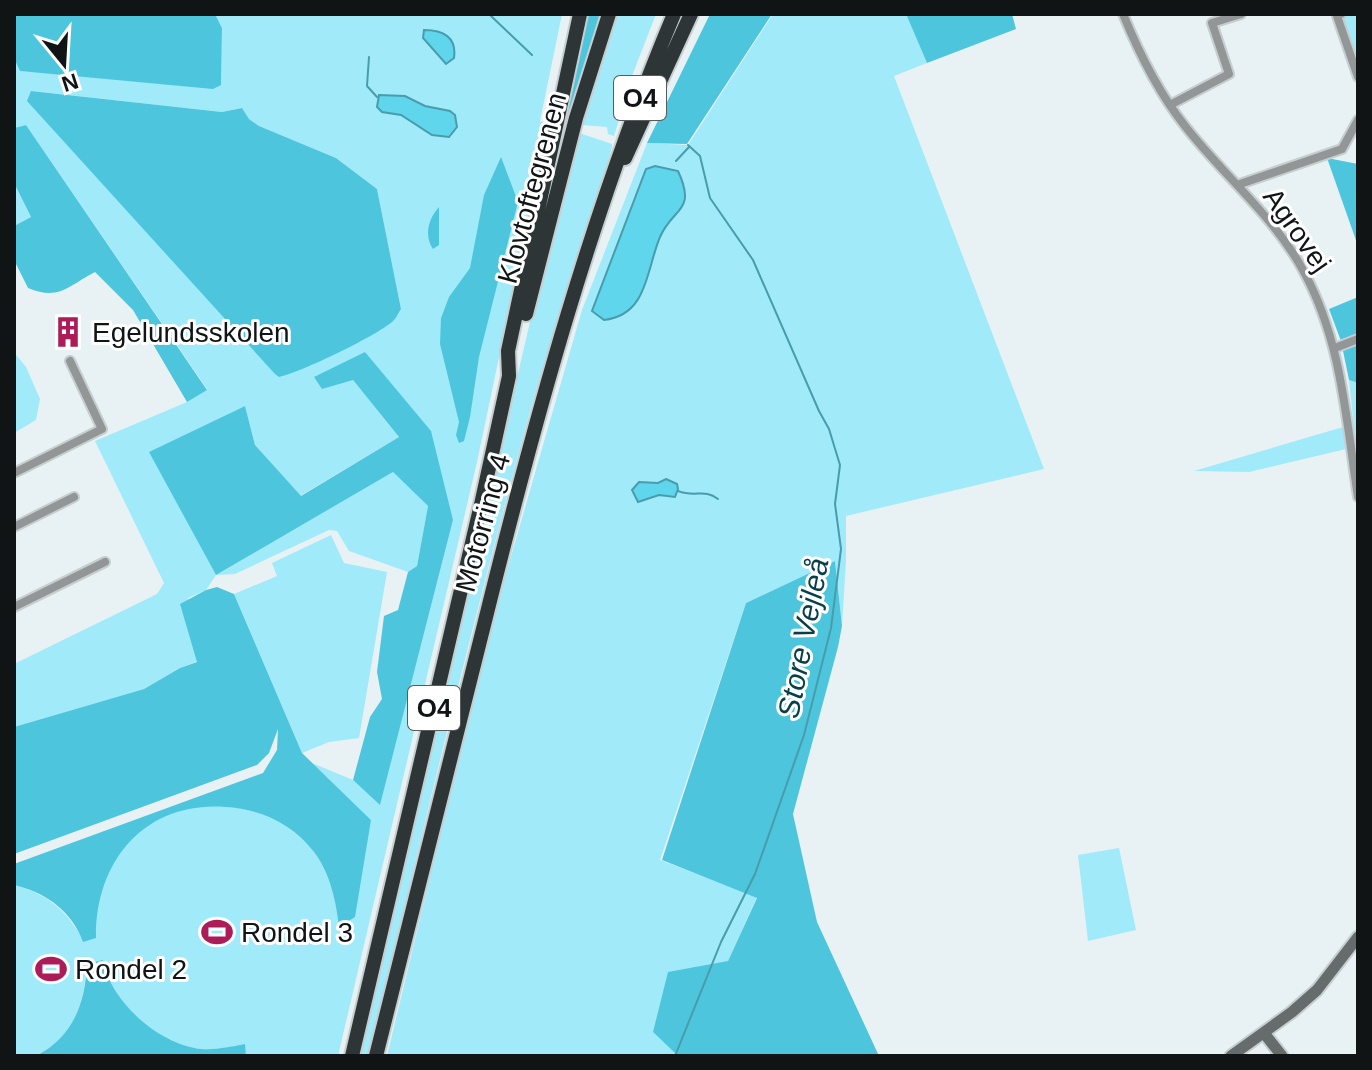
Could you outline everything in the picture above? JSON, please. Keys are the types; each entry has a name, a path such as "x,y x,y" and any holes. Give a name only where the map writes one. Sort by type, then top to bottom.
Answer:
{"highway":[{"name":"Motorring 4","path":"352,1056 509,376 508,351 580,14"},
{"name":"Klovtoftegrenen","path":"509,376 576,118 609,14"},
{"name":"Motorring 4","path":"376,1056 516,497 573,295 622,145 674,14"},
{"path":"612,183 691,14"}],"street":[{"name":"Agrovej","path":"1123,14 1136,45 1170,105 1284,241 1303,270 1322,309 1335,348 1358,497"},
{"path":"1170,105 1229,74 1212,23 1241,14"},
{"path":"1341,14 1337,16 1358,77"},
{"name":"Agrovej","path":"1237,185 1342,149 1358,120"},
{"path":"1335,348 1358,339"},
{"path":"14,473 102,429 70,361"},
{"path":"14,527 74,497"},
{"path":"14,607 105,562"},
{"path":"1231,1056 1317,990 1358,937"},
{"path":"1264,1033 1282,1056"}],"shaded area":[{"path":"14,14 215,14 222,28 221,85 213,89 20,71 14,58"},
{"path":"215,14 562,14 540,121 548,124 477,462 338,1056 246,1056 244,1045 200,1049 169,1039 153,1030 126,1006 107,976 103,961 87,964 76,1016 62,1039 39,1054 14,1056 14,885 54,904 82,938 95,917 103,884 115,860 132,839 159,819 182,810 230,806 277,821 297,834 320,860 331,888 339,926 371,820 312,763 353,780 380,804 453,520 365,352 322,389 352,379 399,437 300,496 255,445 245,406 150,452 216,575 206,590 188,598 198,661 144,689 14,727 14,664 157,594 164,583 95,441 187,402 207,389 26,125 14,128 14,58 21,71 221,85 222,28","holes":["32,91 222,112 242,108 249,119 259,126 336,158 377,189 401,309"]},
{"path":"584,14 601,14 568,120 563,118"},
{"path":"617,14 656,14 632,76 614,136 608,134 607,127 582,125"},
{"path":"710,14 772,14 687,144 647,143"},
{"path":"773,14 906,14 927,63 894,76 1044,469 846,516 842,626 835,561 746,603 660,860 757,897 728,961 653,1032 678,1056 387,1056 488,636 582,310 647,143 688,145"},
{"path":"906,14 1012,14 1016,29 927,63"},
{"path":"1358,14 1358,61 1342,16"},
{"path":"424,30 447,36 453,45 454,58 446,64 423,38"},
{"path":"31,91 222,112 242,108 249,119 259,126 336,158 377,189 401,309 396,318 357,343 279,377 27,101"},
{"path":"379,95 405,96 425,106 450,111 455,115 457,127 449,137 432,135 401,115 382,112 377,107"},
{"path":"26,125 207,390 187,402 133,310 95,272 56,292 39,292 28,288 14,260 14,226 31,217 14,183 14,128"},
{"path":"579,133 612,144 612,147 536,391 505,504 369,1056 360,1056 532,313"},
{"path":"501,157 518,202 479,357 470,417 464,441 459,443 456,435 459,422 440,344 441,318 449,297 470,268 484,195"},
{"path":"1327,158 1358,164 1358,246"},
{"path":"655,166 678,171 685,194 684,202 660,237 637,300 629,310 604,320 592,311 646,169"},
{"path":"14,183 31,217 14,226"},
{"path":"439,207 439,245 433,249 428,228"},
{"path":"1358,297 1358,383 1349,380 1341,341 1329,309"},
{"path":"14,352 26,367 40,399 36,420 14,433"},
{"path":"365,352 431,431 453,520 380,805 353,780 370,717 382,699 377,672 384,616 398,610 408,572 417,566 428,506 393,472 216,575 149,452 245,406 255,445 301,496 399,437 353,380 322,389 314,377"},
{"path":"1349,380 1358,383 1358,465"},
{"path":"1343,427 1346,449 1249,472 1194,471"},
{"path":"393,472 428,506 417,566 408,572 349,551 337,531 329,530 235,574 216,575"},
{"path":"666,479 677,484 675,497 659,495 638,502 632,490 639,482 658,483"},
{"path":"331,535 344,563 387,572 359,738 329,742 302,753 234,594 277,576 272,563"},
{"path":"835,561 842,626 793,814 817,922 879,1056 678,1056 653,1032 668,972 728,961 757,898 662,860 746,603"},
{"path":"217,587 234,594 302,753 371,820 355,917 339,927 334,897 324,869 314,852 289,828 247,810 206,807 178,812 154,822 134,838 117,858 106,881 98,908 96,938 83,942 72,921 56,904 36,892 14,885 14,864 263,773 277,750 278,729 269,753 257,765 14,854 14,727 144,689 197,662 180,604"},
{"path":"1119,848 1136,930 1088,941 1078,855"},
{"path":"103,960 115,990 138,1018 153,1029 169,1039 201,1049 245,1044 246,1056 36,1056 59,1039 75,1018 87,964"}],"waterway":[{"name":"Store Vejleå","path":"489,14 532,55"},
{"path":"369,57 367,86 377,97"},
{"name":"Store Vejleå","path":"675,1056 721,942 755,874 804,735 831,628 841,549 835,504 840,465 829,429 753,260 710,198 700,156 688,145"},
{"path":"676,161 689,147"},
{"path":"678,491 708,494 718,499"}],"place":[{"name":"Egelundsskolen","path":"68,332"},
{"name":"Rondel 3","path":"217,932"},
{"name":"Rondel 2","path":"51,969"}]}
